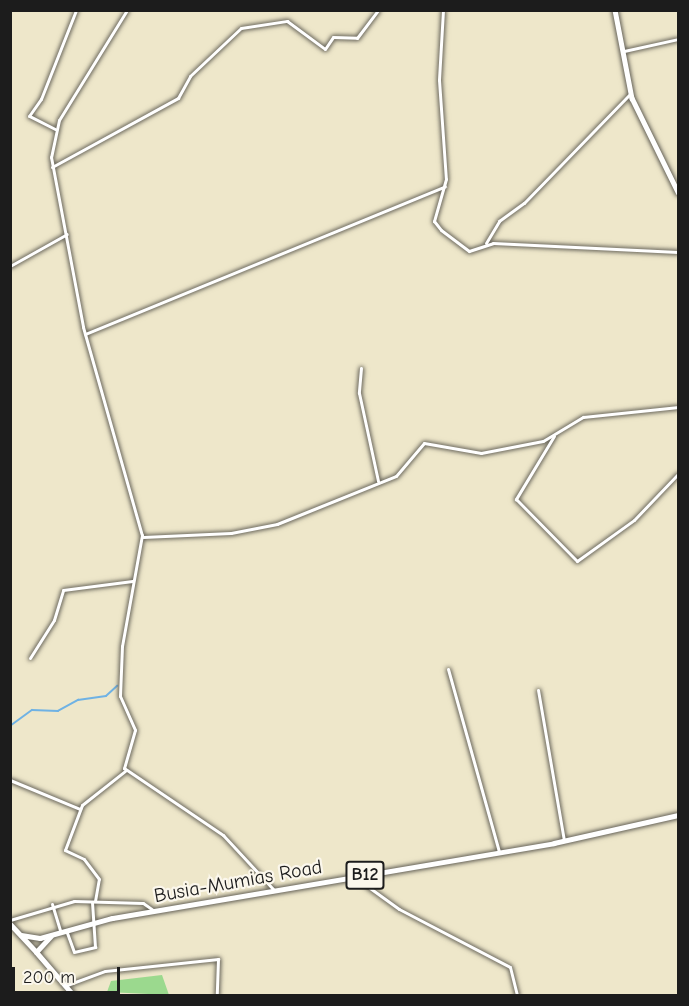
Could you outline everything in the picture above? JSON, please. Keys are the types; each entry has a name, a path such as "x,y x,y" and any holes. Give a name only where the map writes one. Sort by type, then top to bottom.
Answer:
{"main road":[{"name":"Busia-Mumias Road","path":"32,946 40,938 93,922 564,841 678,814"},
{"path":"10,922 74,996"},
{"name":"Busia-Mumias Road","path":"36,952 52,934"},
{"name":"Busia-Mumias Road","path":"21,935 40,938"}],"street":[{"path":"55,129 29,116 39,103 76,10"},
{"path":"52,904 72,951 87,951 96,942 93,922 94,901 99,879 84,859 65,850 80,809 125,771 135,730 120,688 132,581 142,537 86,334 52,167 55,129 127,10"},
{"path":"52,167 178,98 193,72 241,28 287,21 325,49 333,37 357,38 378,10"},
{"path":"443,10 439,80 445,186 436,225 467,250 486,243 678,252"},
{"path":"615,10 631,93 678,192"},
{"path":"622,52 678,39"},
{"path":"486,243 499,221 524,203 631,93"},
{"path":"86,334 445,186"},
{"path":"10,266 67,234"},
{"path":"361,368 359,393 378,482"},
{"path":"142,537 252,531 399,474 424,443 477,454 555,434 586,417 678,407"},
{"path":"555,434 516,499 577,561 634,520 678,474"},
{"path":"30,658 54,620 63,590 132,581"},
{"path":"448,669 498,852"},
{"path":"538,690 564,841"},
{"path":"125,771 223,835 274,890"},
{"path":"10,780 80,809"},
{"path":"354,876 399,909 510,967 517,996"},
{"path":"10,922 52,904 94,901 143,903 154,910"},
{"path":"67,986 105,971 218,960 217,996"}],"green space":[{"path":"162,975 169,995 107,992 111,981"}],"waterway":[{"path":"10,726 32,710 58,711 78,700 106,696 117,686"}]}
